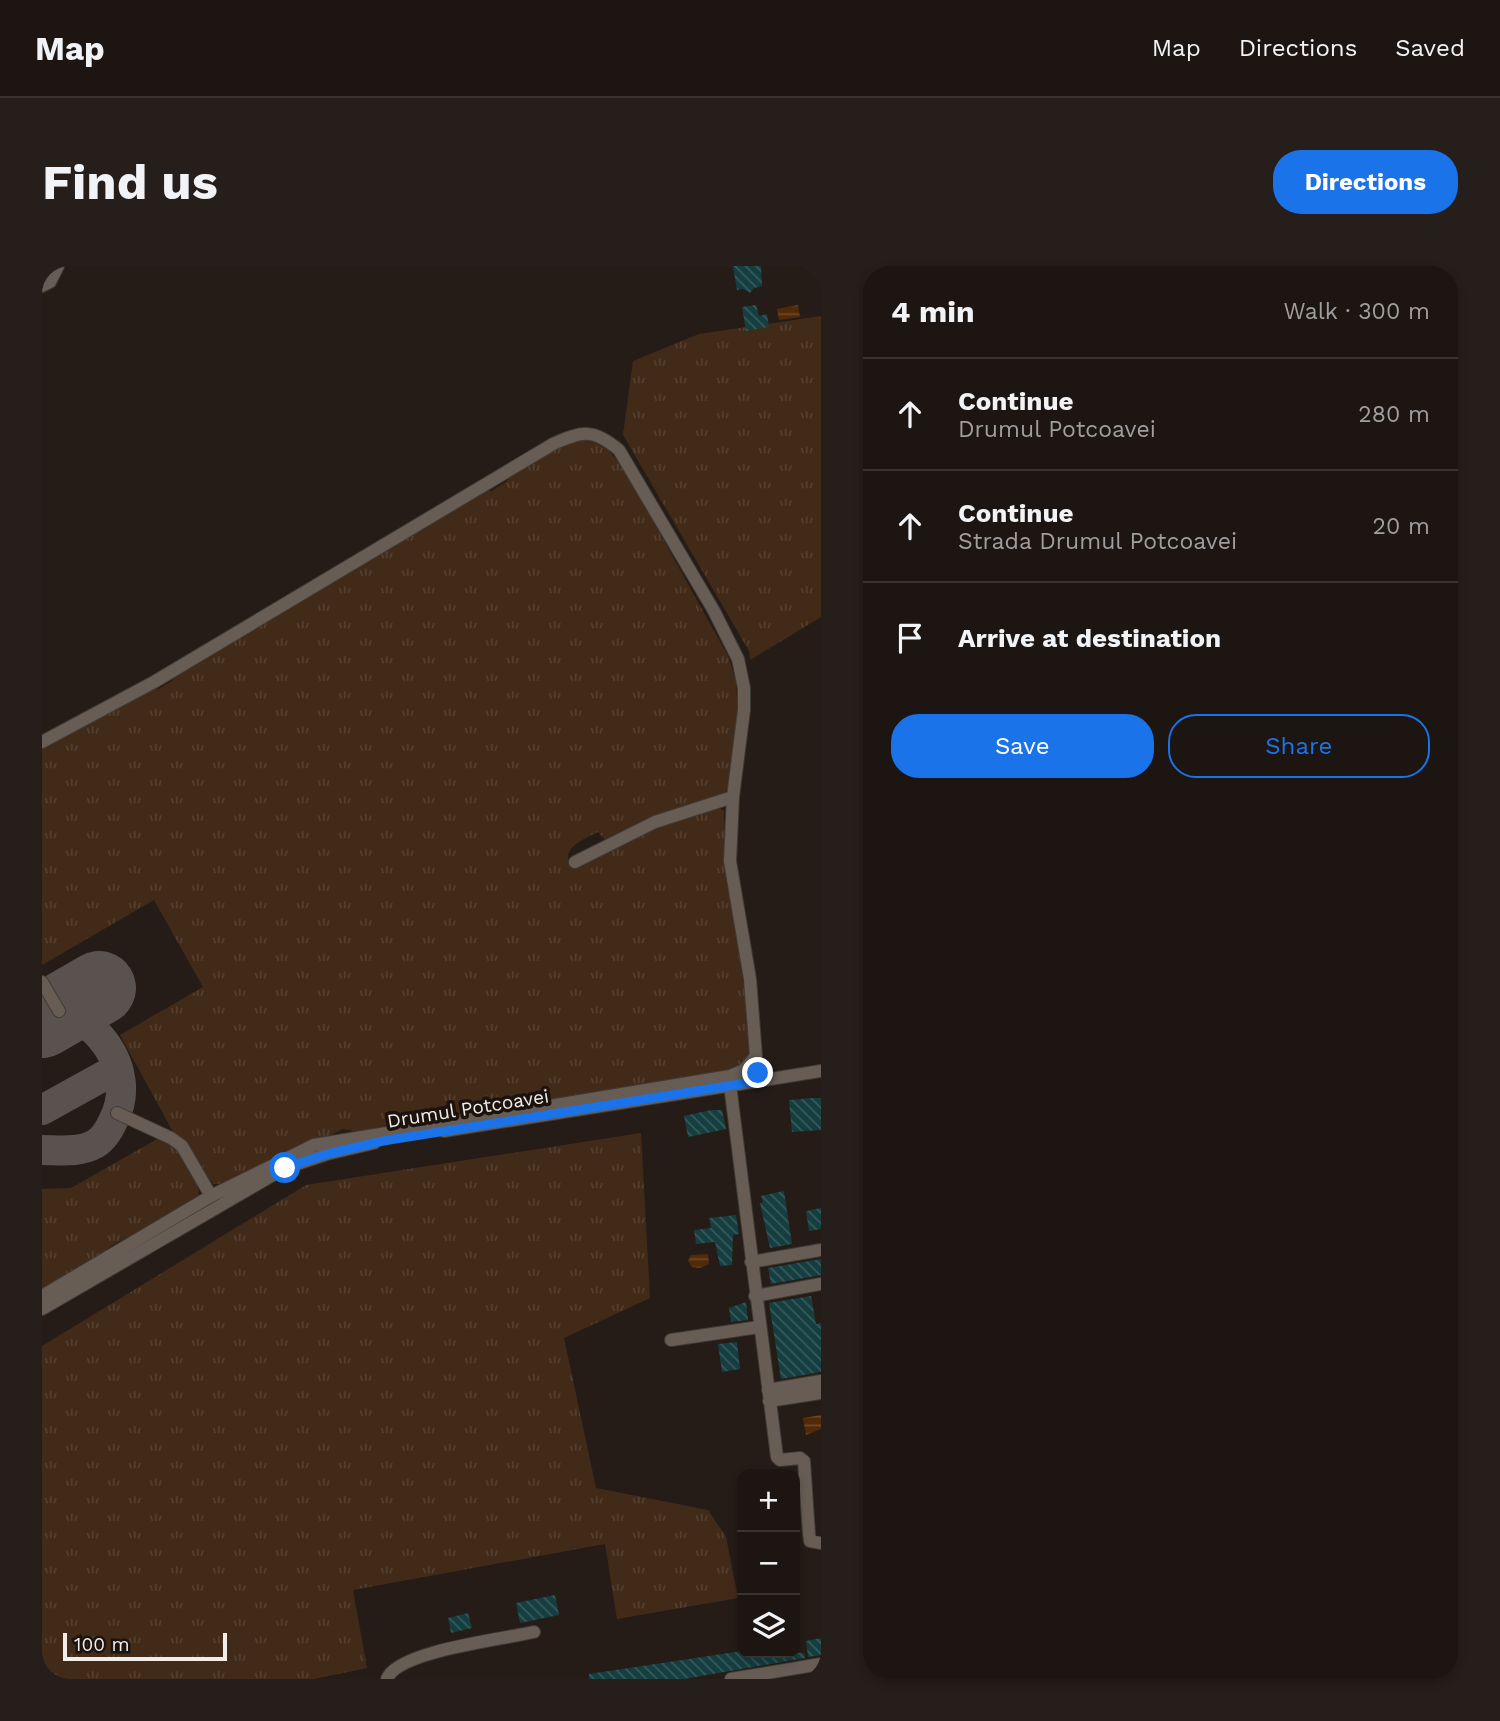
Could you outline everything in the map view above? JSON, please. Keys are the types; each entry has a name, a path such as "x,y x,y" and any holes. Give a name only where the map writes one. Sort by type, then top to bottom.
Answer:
{"street":[{"path":"42,286 50,282 58,266"},
{"path":"42,742 154,682 553,444 575,434 591,433 607,439 619,450 714,611 738,659 744,688 744,710 733,797 730,861 750,979 759,1081"},
{"path":"575,862 655,822 733,797"},
{"path":"42,982 59,1011"},
{"path":"42,1296 211,1196 314,1145 730,1076 744,1070 756,1056"},
{"name":"Drumul Potcoavei","path":"42,1310 285,1168 327,1154 383,1141 821,1071"},
{"path":"730,1086 777,1457 780,1461 800,1458 804,1461 810,1541 821,1543"},
{"path":"117,1113 182,1146 211,1196"},
{"path":"751,1262 821,1250"},
{"path":"755,1296 821,1284"},
{"path":"671,1340 759,1327"},
{"path":"768,1395 821,1381"},
{"path":"768,1395 821,1393"},
{"path":"387,1679 396,1668 435,1650 534,1633"},
{"path":"731,1679 821,1664"}],"green space":[{"path":"821,316 821,617 750,660 749,651 623,435 633,361 699,334"},
{"path":"592,439 605,446 624,469 728,656 736,681 738,718 728,788 722,796 607,842 598,832 572,848 568,857 569,863 574,865 619,842 715,806 724,811 725,856 753,1050 738,1067 724,1073 369,1134 343,1129 227,1184 214,1184 204,1175 172,1130 120,1035 203,987 154,900 42,965 42,748 152,688 159,689 173,680 174,674 483,489 492,491 507,481 511,473 571,441"},
{"path":"641,1133 650,1298 564,1338 596,1488 708,1510 726,1537 737,1598 617,1619 605,1544 353,1590 367,1668 314,1679 42,1679 42,1346 306,1185"},
{"path":"159,1138 176,1145 198,1186 199,1195 168,1220 113,1245 98,1260 42,1293 42,1189 71,1188"}],"shaded area":[{"path":"798,305 800,317 779,320 777,309"},
{"path":"708,1254 709,1264 700,1268 692,1267 688,1261 691,1255"},
{"path":"821,1415 821,1429 806,1435 803,1418"}],"building":[{"path":"733,266 761,266 762,286 754,288 750,293 743,289 737,290"},
{"path":"756,305 759,316 767,314 769,327 746,331 742,307"},
{"path":"821,1098 821,1130 792,1132 789,1100"},
{"path":"722,1110 726,1129 688,1137 684,1116"},
{"path":"784,1191 792,1244 770,1248 760,1203 763,1202 761,1196"},
{"path":"821,1208 821,1229 809,1231 806,1211"},
{"path":"736,1215 739,1234 733,1235 732,1265 720,1266 715,1242 696,1244 694,1230 711,1228 709,1218"},
{"path":"821,1259 821,1275 771,1284 768,1268"},
{"path":"811,1296 816,1324 821,1323 821,1372 781,1379 769,1303"},
{"path":"746,1302 748,1320 731,1322 729,1308"},
{"path":"737,1342 740,1369 722,1372 718,1344"},
{"path":"555,1595 559,1615 520,1623 516,1603"},
{"path":"468,1613 472,1628 451,1633 448,1618"},
{"path":"821,1638 821,1655 808,1657 806,1641"},
{"path":"737,1652 737,1658 800,1658 800,1653 804,1653 805,1658 684,1679 589,1679 589,1674"}],"taxiway":[{"path":"42,1008 61,1011 79,1019 94,1031 116,1062 121,1081 120,1100 114,1119 101,1139 82,1149 42,1150"},
{"path":"42,1110 118,1068"}],"runway":[{"path":"42,1021 99,988"}],"route":[{"path":"285,1168 327,1154 383,1141 759,1081 758,1073"}]}
